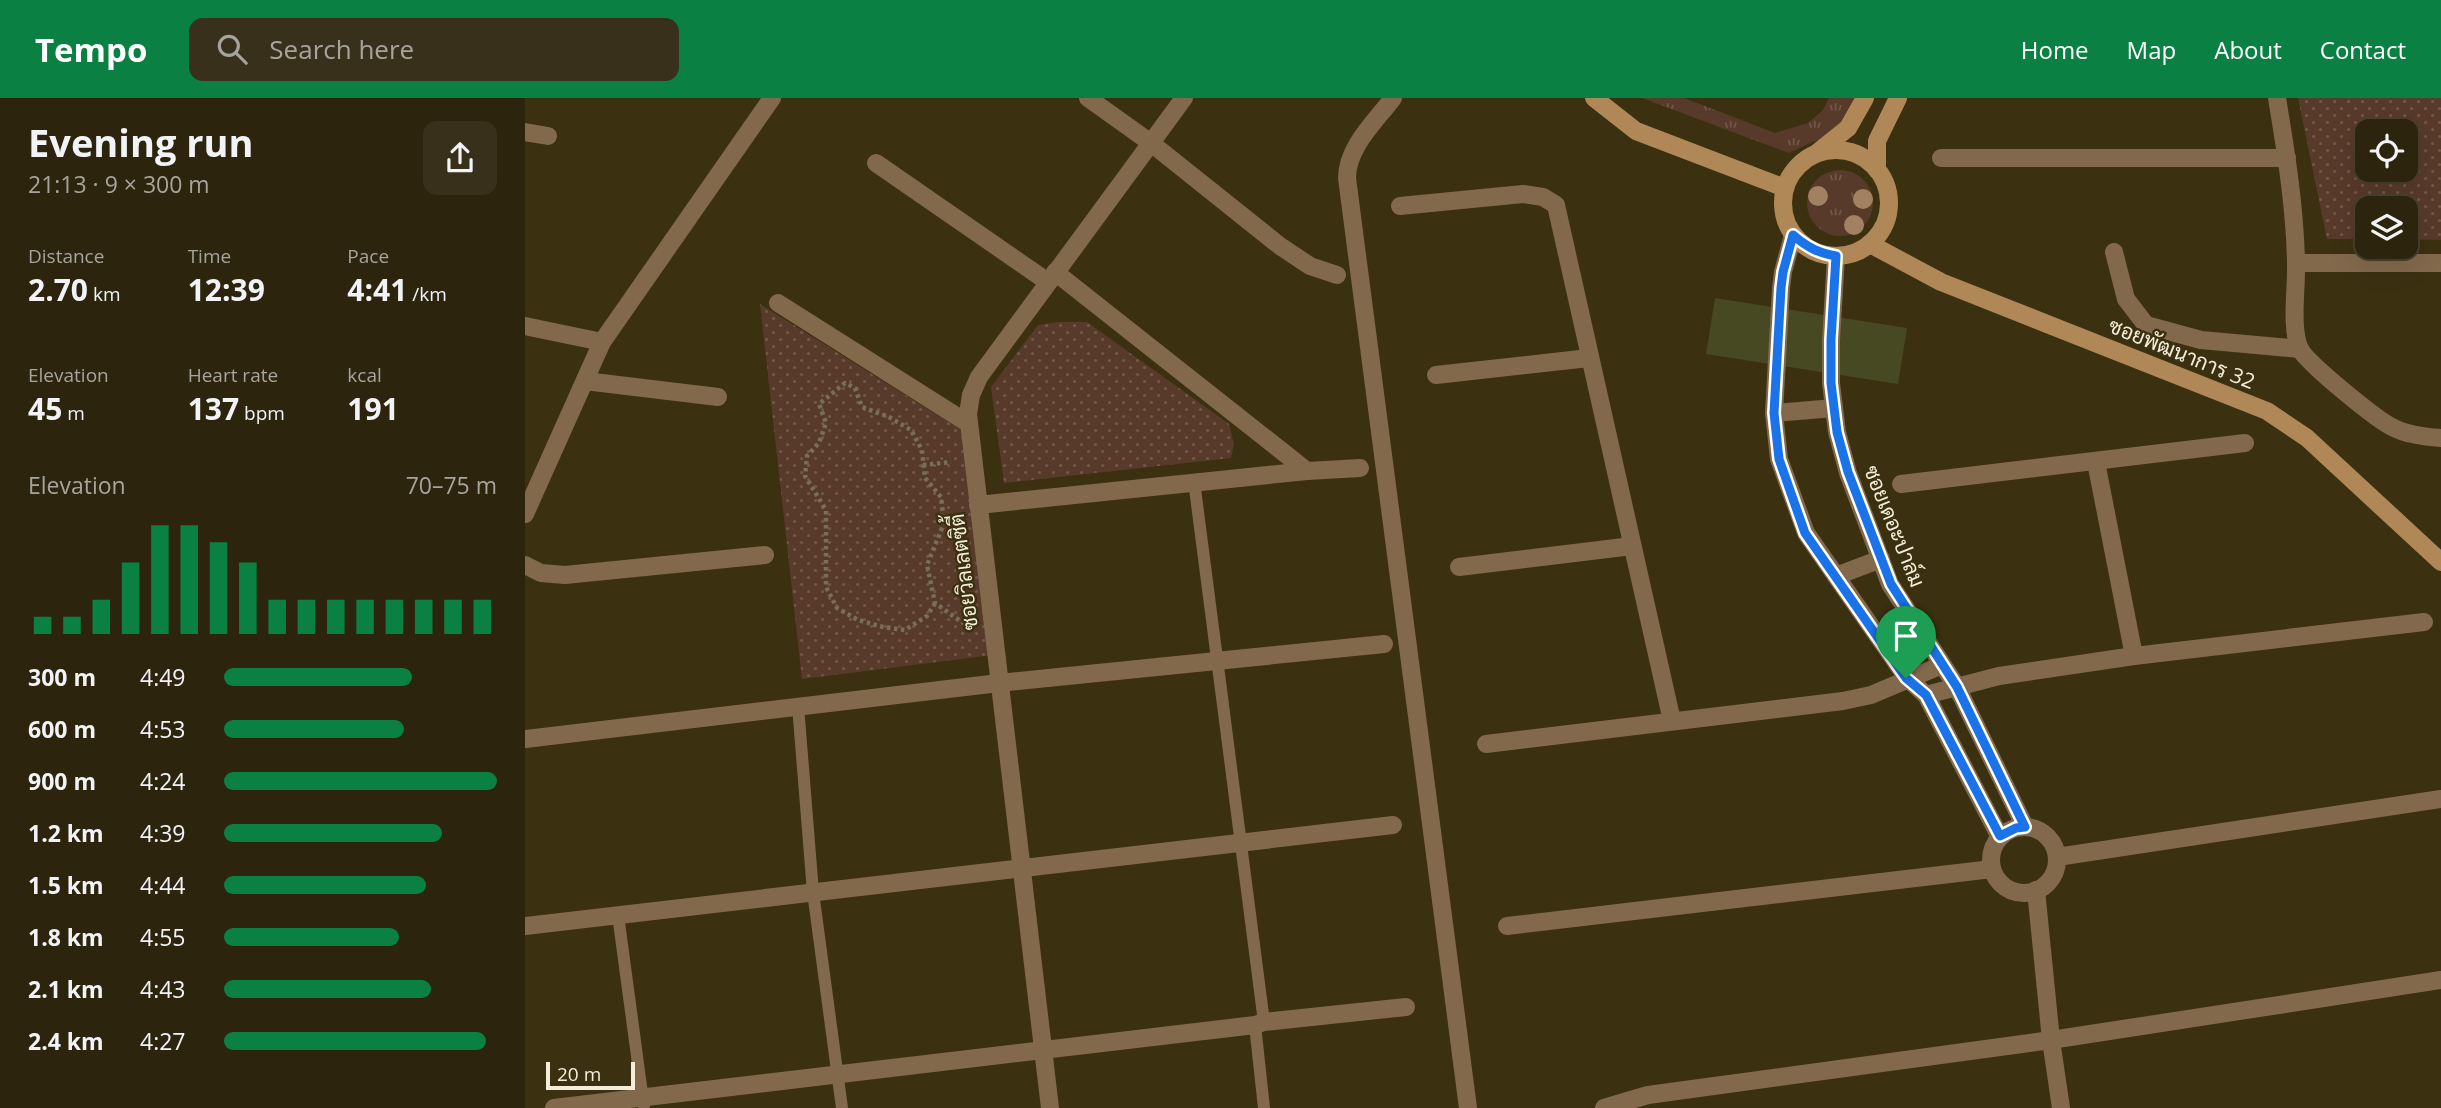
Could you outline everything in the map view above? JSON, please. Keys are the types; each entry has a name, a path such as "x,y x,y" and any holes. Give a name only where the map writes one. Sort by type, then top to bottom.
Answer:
{"street":[{"path":"527,504 602,342 772,98"},
{"path":"1088,98 1151,143 1280,246 1310,266 1337,275"},
{"name":"ซอยวิลเลตซิตี้","path":"1050,1108 969,424 971,395 979,377 1184,98"},
{"path":"1394,98 1355,149 1347,164 1347,178 1468,1108"},
{"path":"1594,98 1636,131 1785,188"},
{"path":"1815,154 1840,150 1857,154 1871,163 1888,190 1887,219 1880,233 1870,244 1854,253 1836,256 1805,246 1793,235 1782,204 1785,188 1793,172 1806,159 1848,128 1865,98"},
{"path":"1877,170 1877,141 1898,98"},
{"path":"2277,98 2287,158 2296,262 2295,323 2300,349 2315,366 2377,419 2396,429 2441,438"},
{"path":"525,132 548,136"},
{"path":"1941,158 2287,158"},
{"path":"876,163 1052,277 1307,471"},
{"path":"1400,206 1523,194 1543,197 1556,205 1672,721"},
{"path":"1793,235 1782,280 1774,413 1779,459 1805,533 1906,678 1926,695 2000,836"},
{"name":"ซอยพัฒนาการ 32","path":"1870,244 1941,282 2267,411 2307,438 2441,562"},
{"path":"2114,252 2126,299 2146,325 2201,340 2300,349"},
{"name":"ซอยเดอะปาล์ม","path":"1836,256 1831,340 1834,408 1837,432 1848,472 1891,584 1957,687 2025,827"},
{"path":"2296,262 2441,263"},
{"path":"778,303 969,424"},
{"path":"525,326 602,342"},
{"path":"1436,375 1589,358"},
{"path":"585,381 718,397"},
{"path":"1774,413 1834,408"},
{"path":"1901,484 2245,443"},
{"path":"2096,462 2134,656"},
{"path":"978,505 1194,481 1360,468"},
{"path":"1459,567 1632,546"},
{"path":"525,565 541,573 565,575 765,555"},
{"path":"1836,576 1881,559"},
{"path":"1926,695 1999,676 2134,656 2424,622"},
{"path":"525,739 999,683 1384,644"},
{"path":"1486,744 1843,701 1871,695 1942,665"},
{"path":"2057,857 2441,799"},
{"path":"525,926 1393,825"},
{"path":"2025,827 2043,833 2055,848 2057,857 2052,877 2036,890 2025,893 2014,891 1997,879 1990,857 2000,836 2016,828 2025,827"},
{"path":"1507,926 1992,869"},
{"path":"2036,890 2051,1040 2061,1108"},
{"path":"1604,1108 1648,1095 2051,1040 2441,980"},
{"path":"554,1108 643,1103 838,1074 1405,1007"}],"lane":[{"path":"1194,481 1242,842 1264,1108"},
{"path":"798,706 813,892 842,1108"},
{"path":"618,915 643,1103"}],"path":[{"path":"935,603 927,616 905,630 883,628 858,620 837,608 826,587 826,510 806,476 807,456 819,443 826,423 819,404 845,383 855,388 862,407 889,417 911,430 922,450 925,478 941,497 944,523 927,565 935,603 974,630 996,653"}],"green space":[{"path":"1642,98 1684,98 1775,133 1808,123 1823,110 1829,98 1859,98 1844,134 1812,142 1789,153"},
{"path":"2298,98 2441,98 2441,240 2418,239 2418,196 2355,196 2355,239 2327,239"},
{"path":"1833,170 1847,170 1859,175 1868,184 1873,203 1871,216 1864,227 1847,236 1833,236 1821,231 1812,222 1807,210 1807,196 1812,184 1821,175"},
{"path":"760,304 961,430 993,655 802,679"},
{"path":"1087,322 1229,424 1234,444 1231,458 1004,483 991,387 1038,325"}],"building":[{"path":"1715,298 1907,328 1898,384 1706,354"}],"route":[{"path":"1793,235 1805,246 1836,256 1831,383 1837,432 1848,472 1891,584 1957,687 2025,827 2007,831 2000,836 1926,695 1906,678 1805,533 1779,459 1774,413 1781,288 1793,235"}]}
